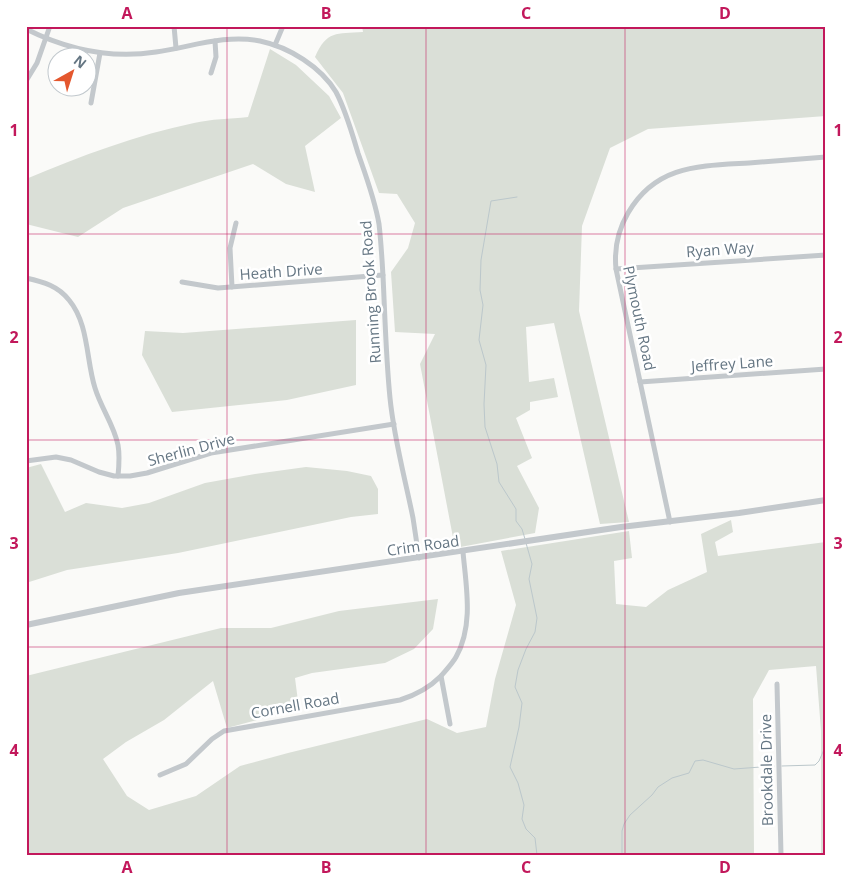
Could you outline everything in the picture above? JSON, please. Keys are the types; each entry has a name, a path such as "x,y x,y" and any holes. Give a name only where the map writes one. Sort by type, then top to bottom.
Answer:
{"street":[{"path":"26,81 37,63 50,26"},
{"path":"174,26 176,48"},
{"path":"275,45 283,26"},
{"name":"Running Brook Road","path":"26,29 77,48 100,53 135,54 214,41 246,39 275,45 286,50 310,65 330,84 336,93 350,126 378,222 390,399 419,558"},
{"path":"211,73 216,57 214,41"},
{"path":"91,103 100,53"},
{"name":"Plymouth Road","path":"670,522 616,269 616,249 624,221 644,191 658,180 679,170 706,166 826,157"},
{"path":"232,287 230,248 236,223"},
{"name":"Ryan Way","path":"616,269 826,255"},
{"name":"Heath Drive","path":"182,282 211,287 232,287 382,275"},
{"path":"26,278 57,288 77,312 95,388 118,443 118,476"},
{"name":"Jeffrey Lane","path":"640,382 826,369"},
{"name":"Sherlin Drive","path":"26,461 62,458 99,472 118,476 130,476 147,473 211,453 394,424"},
{"name":"Crim Road","path":"26,625 179,593 826,500"},
{"name":"Cornell Road","path":"160,776 186,764 212,739 224,731 400,700 413,696 428,687 441,676 456,656 464,640 467,605 463,552"},
{"path":"441,676 450,724"},
{"name":"Brookdale Drive","path":"777,684 781,855"}],"shaded area":[{"path":"362,26 826,26 826,116 648,129 610,148 582,226 579,311 629,522 600,524 554,323 526,327 529,382 554,378 558,397 530,402 530,410 516,418 532,458 517,466 539,508 535,533 455,548 420,364 435,334 395,332 391,272 408,248 415,223 397,194 379,193 343,93 315,57 319,48 328,38 333,35 363,32"},
{"path":"270,49 296,65 329,96 341,118 305,146 315,192 286,184 253,164 123,208 78,237 26,224 26,179 88,154 172,128 200,122 248,117"},
{"path":"356,320 356,385 287,400 172,412 142,355 145,331 183,333"},
{"path":"41,464 65,512 86,503 122,508 149,503 205,483 306,467 347,471 371,476 378,489 378,514 351,517 178,553 67,570 26,583 26,468"},
{"path":"731,520 733,532 715,542 718,556 826,542 826,855 821,855 821,731 816,666 769,670 753,699 754,855 26,855 26,676 221,628 271,628 339,611 438,599 433,629 414,649 385,663 312,673 295,678 299,709 227,728 213,681 164,720 126,742 103,759 127,796 149,810 196,796 240,766 288,753 427,719 457,733 486,727 495,679 516,605 501,551 629,531 632,558 614,561 616,604 646,607 668,590 707,572 701,534"}],"waterway":[{"path":"517,197 491,201 481,260 480,290 483,305 479,340 486,365 485,427 497,464 499,482 516,509 516,521 522,529 525,539"},
{"path":"526,543 532,564 529,579 537,618 535,632 518,670 515,687 522,703 510,767 518,783 524,805 522,819 526,829 535,838 537,855"},
{"path":"782,766 815,765 819,761 826,745"},
{"path":"622,855 622,831 630,815 658,787 672,778 689,773 695,761 703,760 734,769 774,766"}]}
